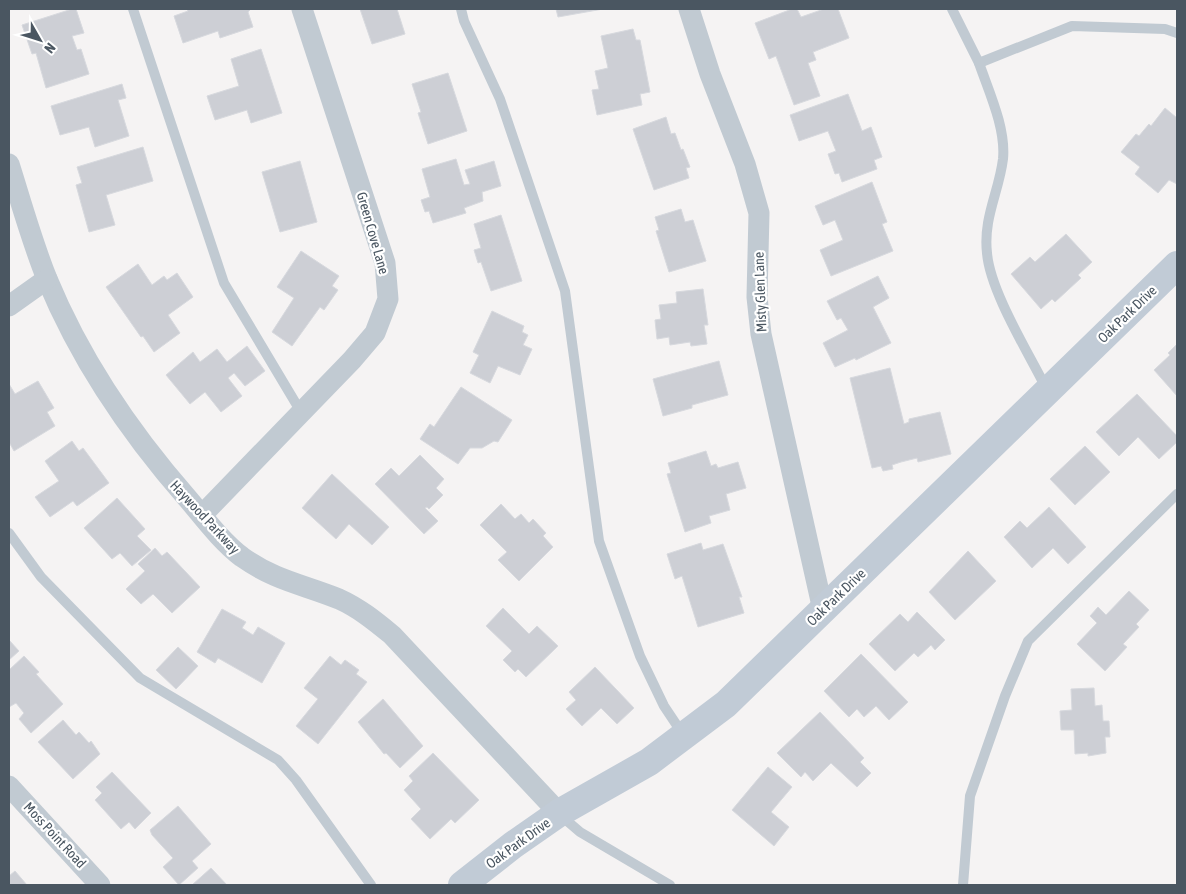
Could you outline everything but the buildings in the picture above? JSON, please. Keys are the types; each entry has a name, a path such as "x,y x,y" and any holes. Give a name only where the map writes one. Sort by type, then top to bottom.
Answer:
{"street":[{"name":"Green Cove Lane","path":"202,515 352,360 375,333 388,298 385,263 302,9"},
{"name":"Misty Glen Lane","path":"689,9 710,74 745,164 759,213 757,297 761,334 823,610"},
{"name":"Haywood Parkway","path":"9,164 47,279 78,343 132,430 202,515 240,555 262,570 294,585 339,599 369,616 392,635 559,813"},
{"name":"Oak Park Drive","path":"462,885 512,845 559,813 649,762 685,737 726,704 1047,390 1177,267"},
{"path":"9,306 47,279"},
{"name":"Moss Point Road","path":"9,786 100,885"}],"lane":[{"path":"133,9 224,283 301,412"},
{"path":"461,9 464,21 510,126 565,291 599,541 640,656 664,706 685,737"},
{"path":"952,9 979,63 1000,130 1003,158 986,226 987,254 992,281 1047,390"},
{"path":"979,63 1072,26 1165,29 1177,33"},
{"path":"963,885 970,796 1005,696 1028,640 1177,494"},
{"path":"9,533 41,577 140,678 278,760 296,780 371,885"},
{"path":"559,813 580,832 670,885"}]}
